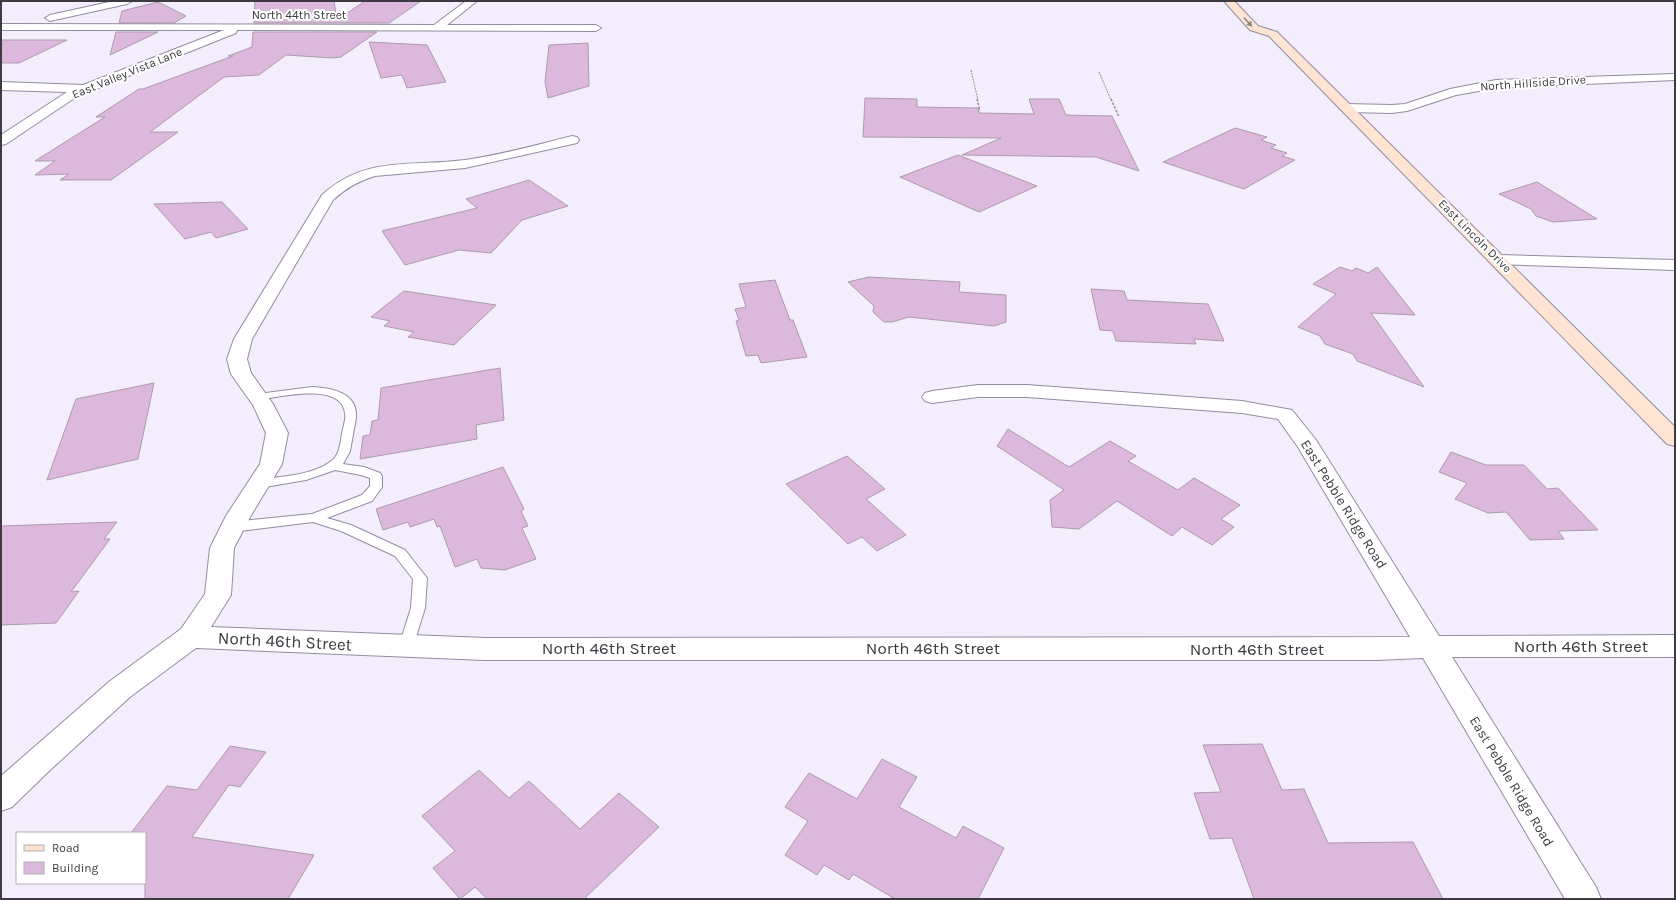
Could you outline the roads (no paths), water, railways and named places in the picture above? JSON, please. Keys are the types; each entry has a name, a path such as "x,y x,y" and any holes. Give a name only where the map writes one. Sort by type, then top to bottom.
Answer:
{"main road":[{"name":"East Lincoln Drive","path":"1229,1 1254,28 1272,29 1345,108 1499,260 1675,439"}],"street":[{"path":"1,27 127,1"},
{"path":"436,28 472,1"},
{"name":"North 44th Street","path":"1,27 596,28"},
{"name":"East Valley Vista Lane","path":"1,141 62,100 84,89 217,38 237,28"},
{"name":"North Hillside Drive","path":"1345,108 1392,109 1407,107 1454,92 1496,84 1675,77"},
{"path":"1,86 84,89"},
{"path":"1,797 38,761 120,689 191,637 218,596 222,548 232,527 271,464 277,433 264,404 241,374 237,359 243,339 326,198 334,190 348,181 368,173 394,168 463,164 572,140"},
{"path":"1499,260 1675,265"},
{"name":"East Pebble Ridge Road","path":"932,397 978,391 1027,391 1242,407 1285,414 1308,445 1584,899"},
{"name":"North 46th Street","path":"191,637 485,649 1376,649 1431,647 1675,646"}],"lane":[{"path":"258,397 317,390 331,392 345,400 351,413 345,453 333,466 314,474 259,484"},
{"path":"232,527 313,518 367,498 376,487 376,476 364,471 333,466"},
{"path":"313,518 346,528 400,553 420,578 418,608 406,646"}]}
